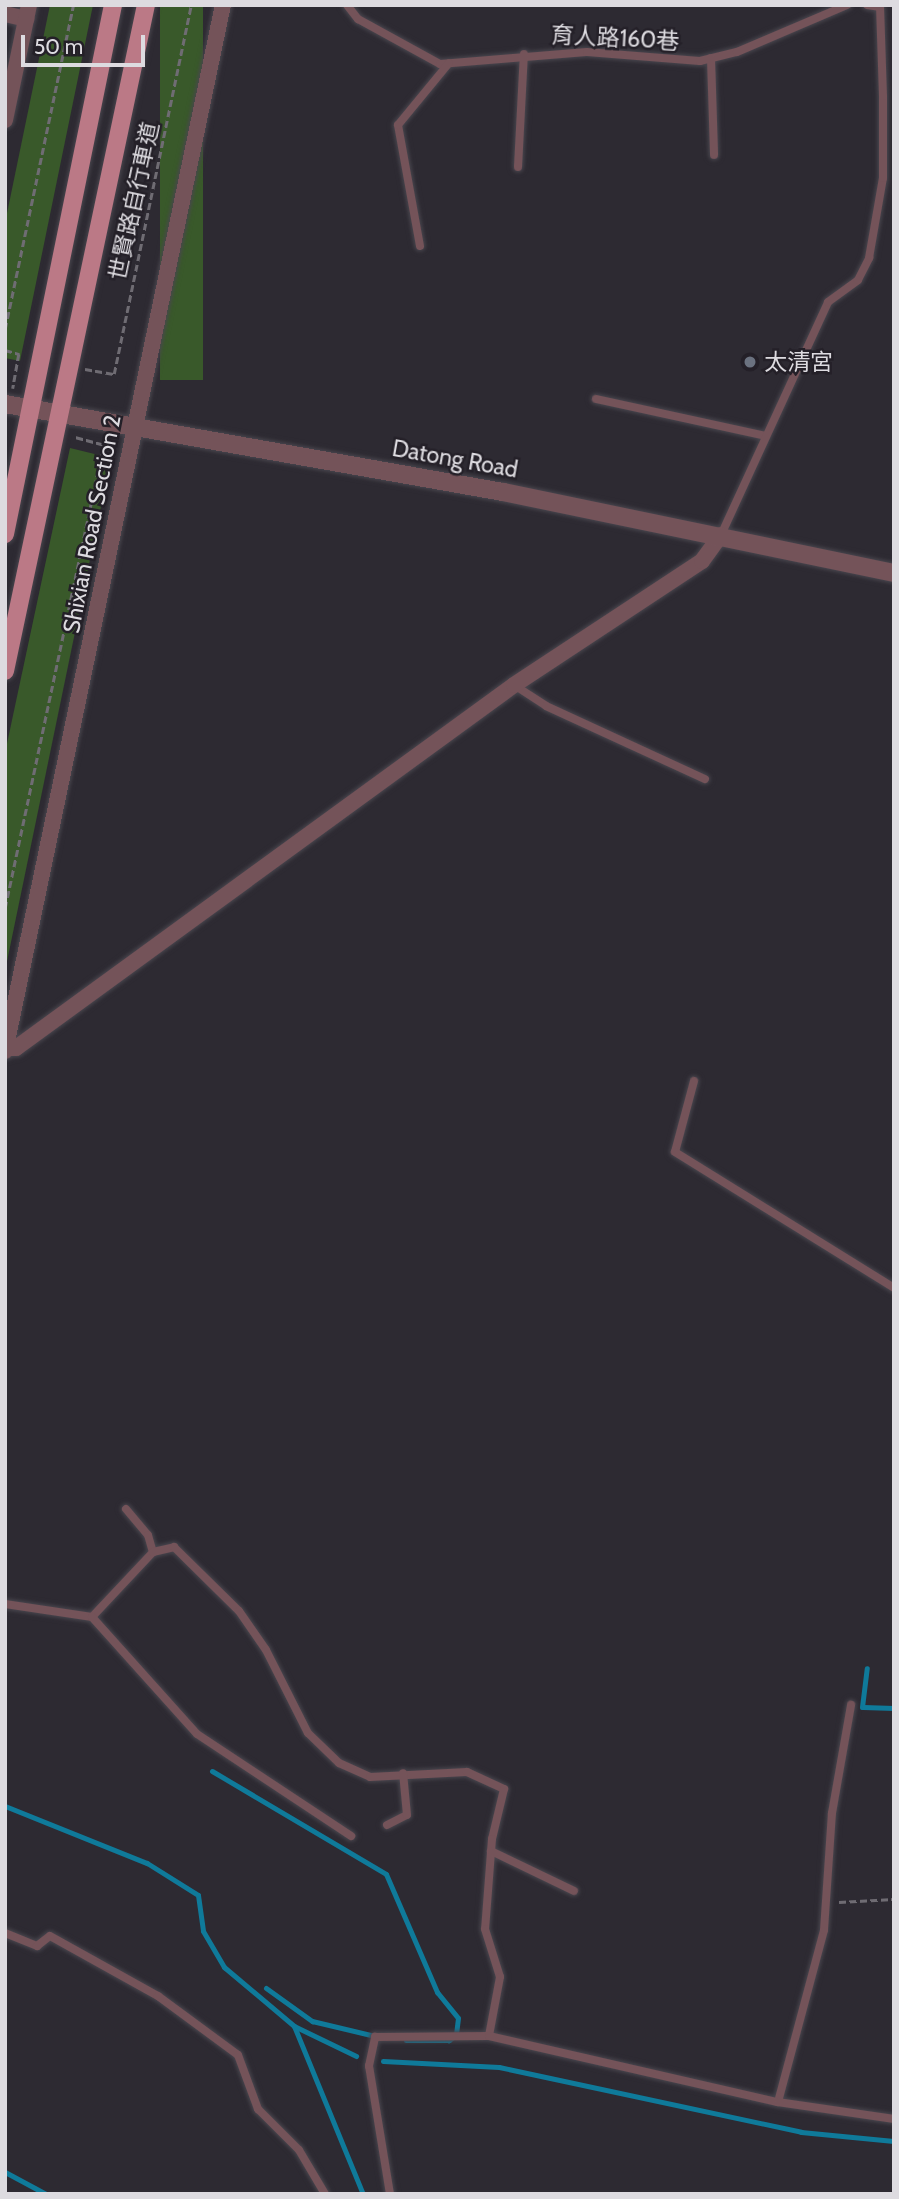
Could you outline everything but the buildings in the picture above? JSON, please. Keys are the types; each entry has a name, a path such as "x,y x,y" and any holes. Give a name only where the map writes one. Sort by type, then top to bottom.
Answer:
{"main road":[{"path":"5,534 113,5"},
{"path":"5,671 146,5"}],"street":[{"name":"Shixian Road Section 2","path":"5,1049 223,5"},
{"path":"5,14 27,12 5,120"},
{"name":"Datong Road","path":"5,404 721,535 894,573"},
{"path":"5,1049 16,1048 514,685 702,561 721,535"}],"lane":[{"name":"育人路160巷","path":"347,5 358,19 440,64 524,54 587,52 655,60 710,58 737,52 848,5"},
{"path":"721,535 828,302 858,280 869,258 883,178 881,6 867,5"},
{"path":"518,167 524,54"},
{"path":"710,58 714,155"},
{"path":"420,246 398,125 449,63"},
{"path":"596,399 765,436"},
{"path":"514,685 546,706 705,779"},
{"path":"694,1081 675,1152 894,1288"},
{"path":"126,1509 148,1535 153,1552"},
{"path":"92,1617 153,1552 174,1547 239,1611 266,1650 309,1733 339,1763 370,1777 403,1773 467,1772 504,1789 491,1851 485,1930 500,1977 489,2036"},
{"path":"5,1604 92,1617 197,1734 351,1836"},
{"path":"778,2102 811,1986 825,1902 832,1813 851,1705"},
{"path":"387,1825 407,1815 403,1773"},
{"path":"491,1851 574,1891"},
{"path":"5,1933 37,1946 50,1936 158,1996 238,2055 258,2109 299,2150 325,2194"},
{"path":"390,2194 369,2066 375,2037 489,2036 778,2102 894,2119"}],"path":[{"path":"5,330 72,5"},
{"name":"世賢路自行車道","path":"85,369 114,374 191,5"},
{"path":"5,349 19,354"},
{"path":"5,908 103,445 73,438"},
{"path":"825,1902 894,1899"}],"green space":[{"path":"50,5 93,5 20,361 5,358 5,223"},
{"path":"160,5 203,5 203,380 160,380"},
{"path":"70,448 111,458 5,971 5,753"}],"waterway":[{"path":"862,1707 867,1668"},
{"path":"863,1707 894,1708"},
{"path":"212,1771 386,1874 437,1992 458,2018 456,2035 449,2040 406,2040"},
{"path":"5,1806 147,1863 198,1895 203,1931 224,1967 294,2026 363,2194"},
{"path":"266,1988 312,2021 379,2037"},
{"path":"294,2026 356,2056"},
{"path":"383,2061 499,2067 801,2132 894,2141"},
{"path":"5,2172 46,2194"}],"place":[{"name":"太清宮","path":"750,362"}]}
